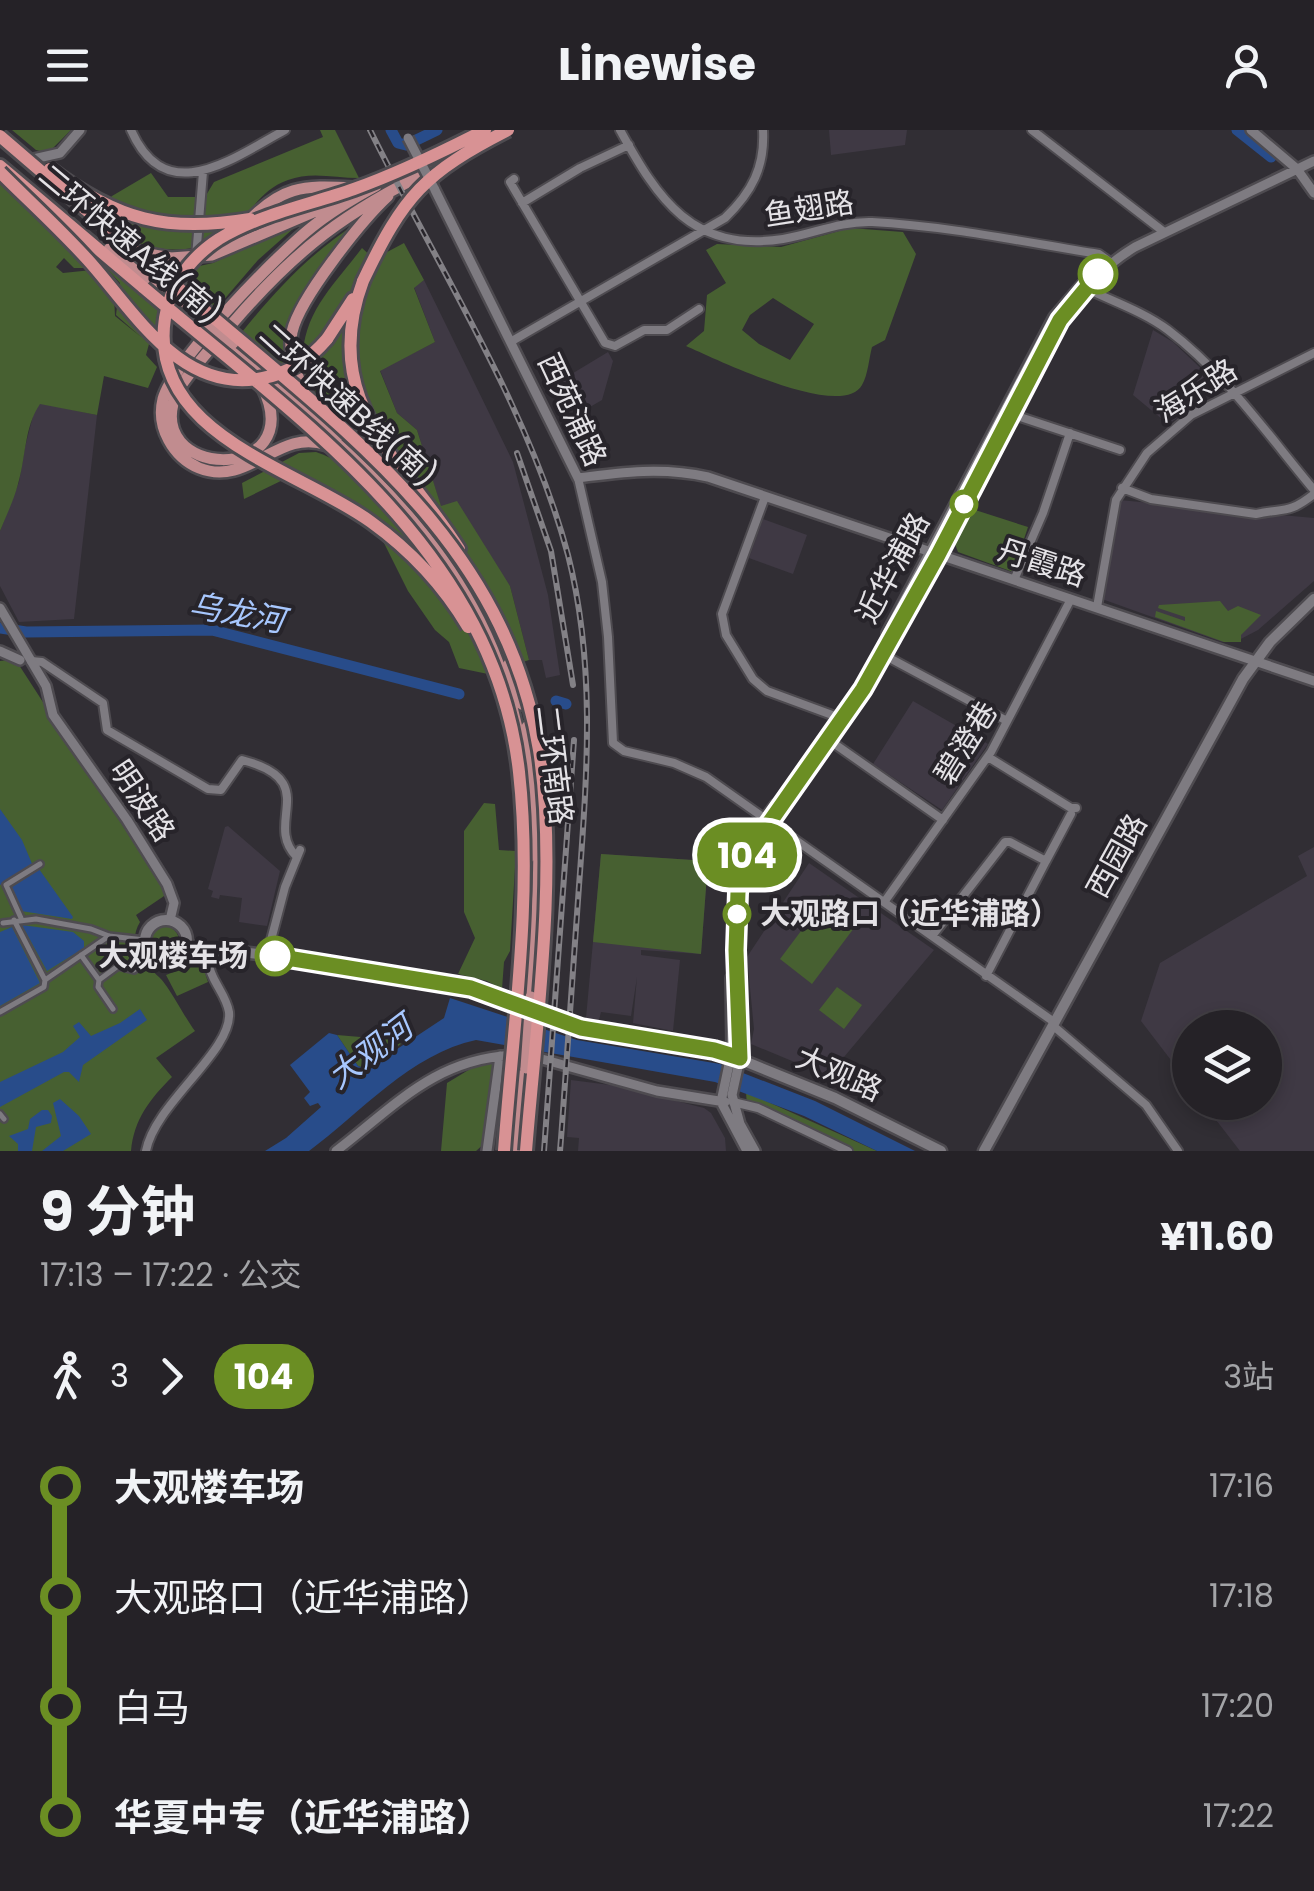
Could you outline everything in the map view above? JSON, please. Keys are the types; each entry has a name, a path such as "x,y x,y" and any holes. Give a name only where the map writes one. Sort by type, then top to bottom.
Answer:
{"highway":[{"path":"482,130 386,177 287,211 219,240 182,274 170,300 164,328 173,377 190,406 224,438 357,512 424,568 456,608 480,650 513,735"},
{"path":"0,169 86,258 155,338 180,360 214,376 236,380 263,378 304,362 336,327 394,218 420,185 458,156 508,130"},
{"path":"0,136 86,195 138,218 170,224 211,224 287,211"},
{"path":"0,136 112,245"},
{"name":"二环快速B线(南)","path":"0,136 363,446 422,506 472,572 502,630 522,682 537,742 544,794 543,914 523,1151"},
{"path":"0,156 112,245"},
{"name":"二环快速A线(南)","path":"0,169 328,444 405,520 444,571 476,625 497,677 513,735 522,806 522,882 508,1151"},
{"path":"363,280 355,308 351,348 361,406 381,445 440,520 472,572"}],"main road":[{"path":"360,465 328,446 304,440 285,445 238,470 205,470 187,461 172,446 163,426 162,407 176,375 262,273 320,220 482,130"},
{"path":"230,347 266,396 270,410 268,430 258,447 246,456 230,461 208,460 188,449 174,424 173,404 184,381 270,280 354,211 517,130"},
{"path":"348,442 300,384 291,354 292,333 307,299 364,222 386,198 411,180"},
{"path":"198,257 229,240 266,203 284,192 312,186 377,185"},
{"path":"112,245 156,256 198,257 228,250 284,222 377,185"},
{"path":"112,245 348,442"},
{"path":"239,360 360,465"},
{"name":"二环南路","path":"348,442 406,498 457,562 490,618 516,684 531,743 538,806 537,898 517,1133 508,1151"},
{"name":"二环南路","path":"360,465 420,528 459,581 488,636 508,687 522,744 528,795 527,996"},
{"name":"西园路","path":"984,1151 1256,662 1314,603"},
{"path":"170,920 184,932 186,946 172,961 160,961 150,955 145,940 151,926 170,920"},
{"name":"大观路","path":"186,946 471,988 581,1028 734,1062 835,1098 941,1151"},
{"name":"西园路","path":"992,1151 1056,1026"},
{"name":"二环南路","path":"517,1133 523,1151"}],"street":[{"path":"23,161 60,153 80,130"},
{"path":"131,130 145,156 167,170 203,172 285,130"},
{"name":"鱼翅路","path":"620,130 651,186 682,218 706,230 746,241 786,238 829,226 870,222 1098,254 1108,260"},
{"path":"512,341 725,218 750,189 761,164 763,130"},
{"path":"1032,130 1163,230"},
{"path":"1250,130 1297,169 1314,192"},
{"name":"西苑浦路","path":"406,134 578,478 602,582 611,736 624,751 654,756 706,777 767,821"},
{"path":"522,203 628,145"},
{"path":"60,153 62,194"},
{"name":"近华浦路","path":"767,821 882,654 1054,317 1079,285 1108,260 1163,230 1314,161"},
{"path":"198,257 203,172"},
{"path":"514,179 510,182 522,203 610,346 644,330 667,330 699,310"},
{"name":"近华浦路","path":"734,1062 730,952 734,876 741,853 829,740 1060,320 1108,260"},
{"path":"1085,288 1165,328 1218,374 1314,492 1290,510 1271,508 1256,514 1151,499 1122,488"},
{"name":"海乐路","path":"1097,607 1116,500 1148,453 1175,426 1232,391 1314,353"},
{"path":"1011,414 1120,450"},
{"path":"1014,580 1043,513 1070,434"},
{"name":"丹霞路","path":"578,478 672,470 708,477 1314,681"},
{"path":"765,497 722,614 723,626 760,686 841,718"},
{"name":"碧澄巷","path":"885,901 988,757 1071,599"},
{"name":"明波路","path":"0,608 24,647 26,661 50,695 53,715 167,884 174,903 170,920"},
{"path":"0,651 52,668 98,698 103,703 107,730 208,789 220,790 242,760 280,776 285,785 288,843 298,853 267,955"},
{"path":"882,654 1007,722"},
{"path":"829,740 943,820"},
{"path":"986,976 1073,811 988,757"},
{"path":"767,821 885,901 1056,1026 1146,1105 1178,1151"},
{"path":"932,936 1005,842 1046,861"},
{"path":"0,1012 44,987 45,980 20,933 6,885 40,864"},
{"path":"3,922 16,920 90,929 109,936 145,940"},
{"path":"90,929 95,945"},
{"path":"45,980 109,936"},
{"path":"146,1151 158,1118 226,1029 229,1008 214,981 204,946"},
{"path":"81,955 114,1009"},
{"path":"99,980 118,966 134,970 150,955"},
{"path":"124,968 131,977"},
{"path":"488,1151 500,1056"},
{"path":"336,1151 444,1070 480,1057 500,1056 549,1058 628,1084 758,1108 848,1151"},
{"path":"734,1062 722,1086 720,1102 746,1151"},
{"path":"734,1062 732,1102 755,1151"}],"shaded area":[{"path":"829,130 907,130 905,145 831,155"},
{"path":"424,280 513,462 548,595 560,675 546,678 542,660 529,660 510,586 441,507 417,430 397,413 380,370 435,342 414,287"},
{"path":"1153,330 1173,342 1210,377 1205,399 1168,424 1133,395"},
{"path":"608,352 613,361 602,400 578,414 560,381"},
{"path":"40,403 97,415 74,619 19,622 0,586 0,531 19,482 34,412"},
{"path":"1119,500 1314,518 1314,581 1258,630 1237,641 1222,642 1102,599"},
{"path":"763,519 807,535 793,574 749,558"},
{"path":"913,701 988,744 942,810 873,764"},
{"path":"228,826 280,871 267,926 239,922 242,898 211,897 213,891 208,889"},
{"path":"1314,847 1314,1151 1240,1151 1216,1120 1282,1120 1282,1010 1172,1010 1172,1061 1141,1021 1160,963 1307,876 1298,856"},
{"path":"601,854 708,861 701,954 641,950 641,955 680,960 673,1031 633,1023 637,977 631,1016 601,1012 599,1020 586,1018"},
{"path":"809,863 934,950 828,1076 751,1044 754,1029 747,957"},
{"path":"571,1080 618,1086 704,1108 725,1138 726,1151 578,1151 579,1138 567,1137"}],"green space":[{"path":"12,130 71,130 48,153 36,150"},
{"path":"320,130 335,130 359,178 314,175 288,180 265,194 228,234 205,245 166,249 142,244 98,211 112,196 151,173 168,197 205,197 214,182 323,137"},
{"path":"0,174 174,323 153,347 149,344 146,355 157,367 148,388 104,376 97,415 40,404 0,531","holes":["64,258 74,268 106,268 120,283 116,315 141,337 115,316 114,296 92,270 63,273 56,267"]},
{"path":"303,220 258,260 216,309 172,272 213,263"},
{"path":"359,222 297,308 283,369 242,332 296,272"},
{"path":"850,228 903,232 916,254 885,340 872,347 864,381 850,394 805,392 750,374 686,346 704,331 707,295 726,283 706,250 717,244 781,247","holes":["773,298 814,324 790,360 742,330 750,315"]},
{"path":"404,243 424,280 414,288 435,342 380,371 397,413 417,430 441,506 457,501 510,586 529,660 523,662 476,572 437,518 304,376 305,338 327,292 362,248 374,259"},
{"path":"316,452 348,472 403,530 451,598 488,674 459,668 449,642 435,630 408,591 377,529 287,478 244,499 242,483 299,453"},
{"path":"969,508 1028,527 1013,572 958,552 953,539"},
{"path":"1220,601 1228,611 1238,606 1261,615 1241,635 1241,642 1224,642 1155,617 1156,611 1185,621 1185,617 1158,608 1159,605"},
{"path":"0,661 19,665 167,894 136,915 140,922 136,946 195,1031 156,1058 172,1077 144,1110 131,1151 0,1151"},
{"path":"484,803 495,804 499,850 516,851 510,951 504,962 502,989 458,974 475,938 464,912 464,831"},
{"path":"601,854 708,861 701,954 593,942"},
{"path":"828,895 860,920 812,984 780,959"},
{"path":"164,926 175,930 179,941 175,952 164,956 153,952 149,941 153,930"},
{"path":"200,957 208,982 177,996 166,975"},
{"path":"837,987 862,1005 844,1029 819,1010"},
{"path":"337,1035 396,1040 401,1044 367,1069 358,1066"},
{"path":"480,1063 494,1063 486,1142 476,1151 441,1151 447,1083"},
{"path":"746,1092 877,1151 841,1151 747,1107"}],"water":[{"path":"0,809 22,840 33,866 0,885"},
{"path":"39,869 72,919 21,911 9,889"},
{"path":"22,925 73,932 84,941 84,948 47,971"},
{"path":"12,927 40,983 0,1006 0,932"},
{"path":"450,998 577,1040 720,1064 815,1101 915,1151 877,1151 804,1116 715,1082 476,1040 453,1047 408,1071 309,1151 265,1151 321,1107 318,1103 310,1106 304,1098 310,1092 290,1065 329,1033 337,1035 358,1066 367,1069 444,1018"},
{"path":"140,1009 147,1020 83,1065 79,1082 64,1072 0,1107 0,1082 63,1052 80,1037 73,1026 79,1022 91,1036"},
{"path":"60,1099 91,1134 63,1151 42,1151 61,1136 53,1103"},
{"path":"48,1110 51,1123 36,1127 32,1151 18,1151 18,1144 9,1136 28,1129 30,1119"}],"waterway":[{"path":"391,130 398,143 406,145 437,130"},
{"path":"1237,130 1271,157"},
{"name":"乌龙河","path":"0,628 26,632 212,630 459,694"},
{"name":"乌龙河","path":"556,701 566,704"}],"railway":[{"path":"370,130 480,338 530,446 551,500 577,596 586,679 586,761 560,1151"},
{"path":"517,453 551,551 573,685"},
{"path":"544,1151 574,740"}],"bus line":[{"name":"104","path":"275,956 471,988 581,1028 714,1050 740,1058 736,950 739,877 746,856 863,689 938,555 1060,320 1098,274"}],"place":[{"name":"大观路口（近华浦路）","path":"737,914"},
{"name":"大观楼车场","path":"275,956"}],"water label":[{"name":"大观河","path":"370,1052"}]}
